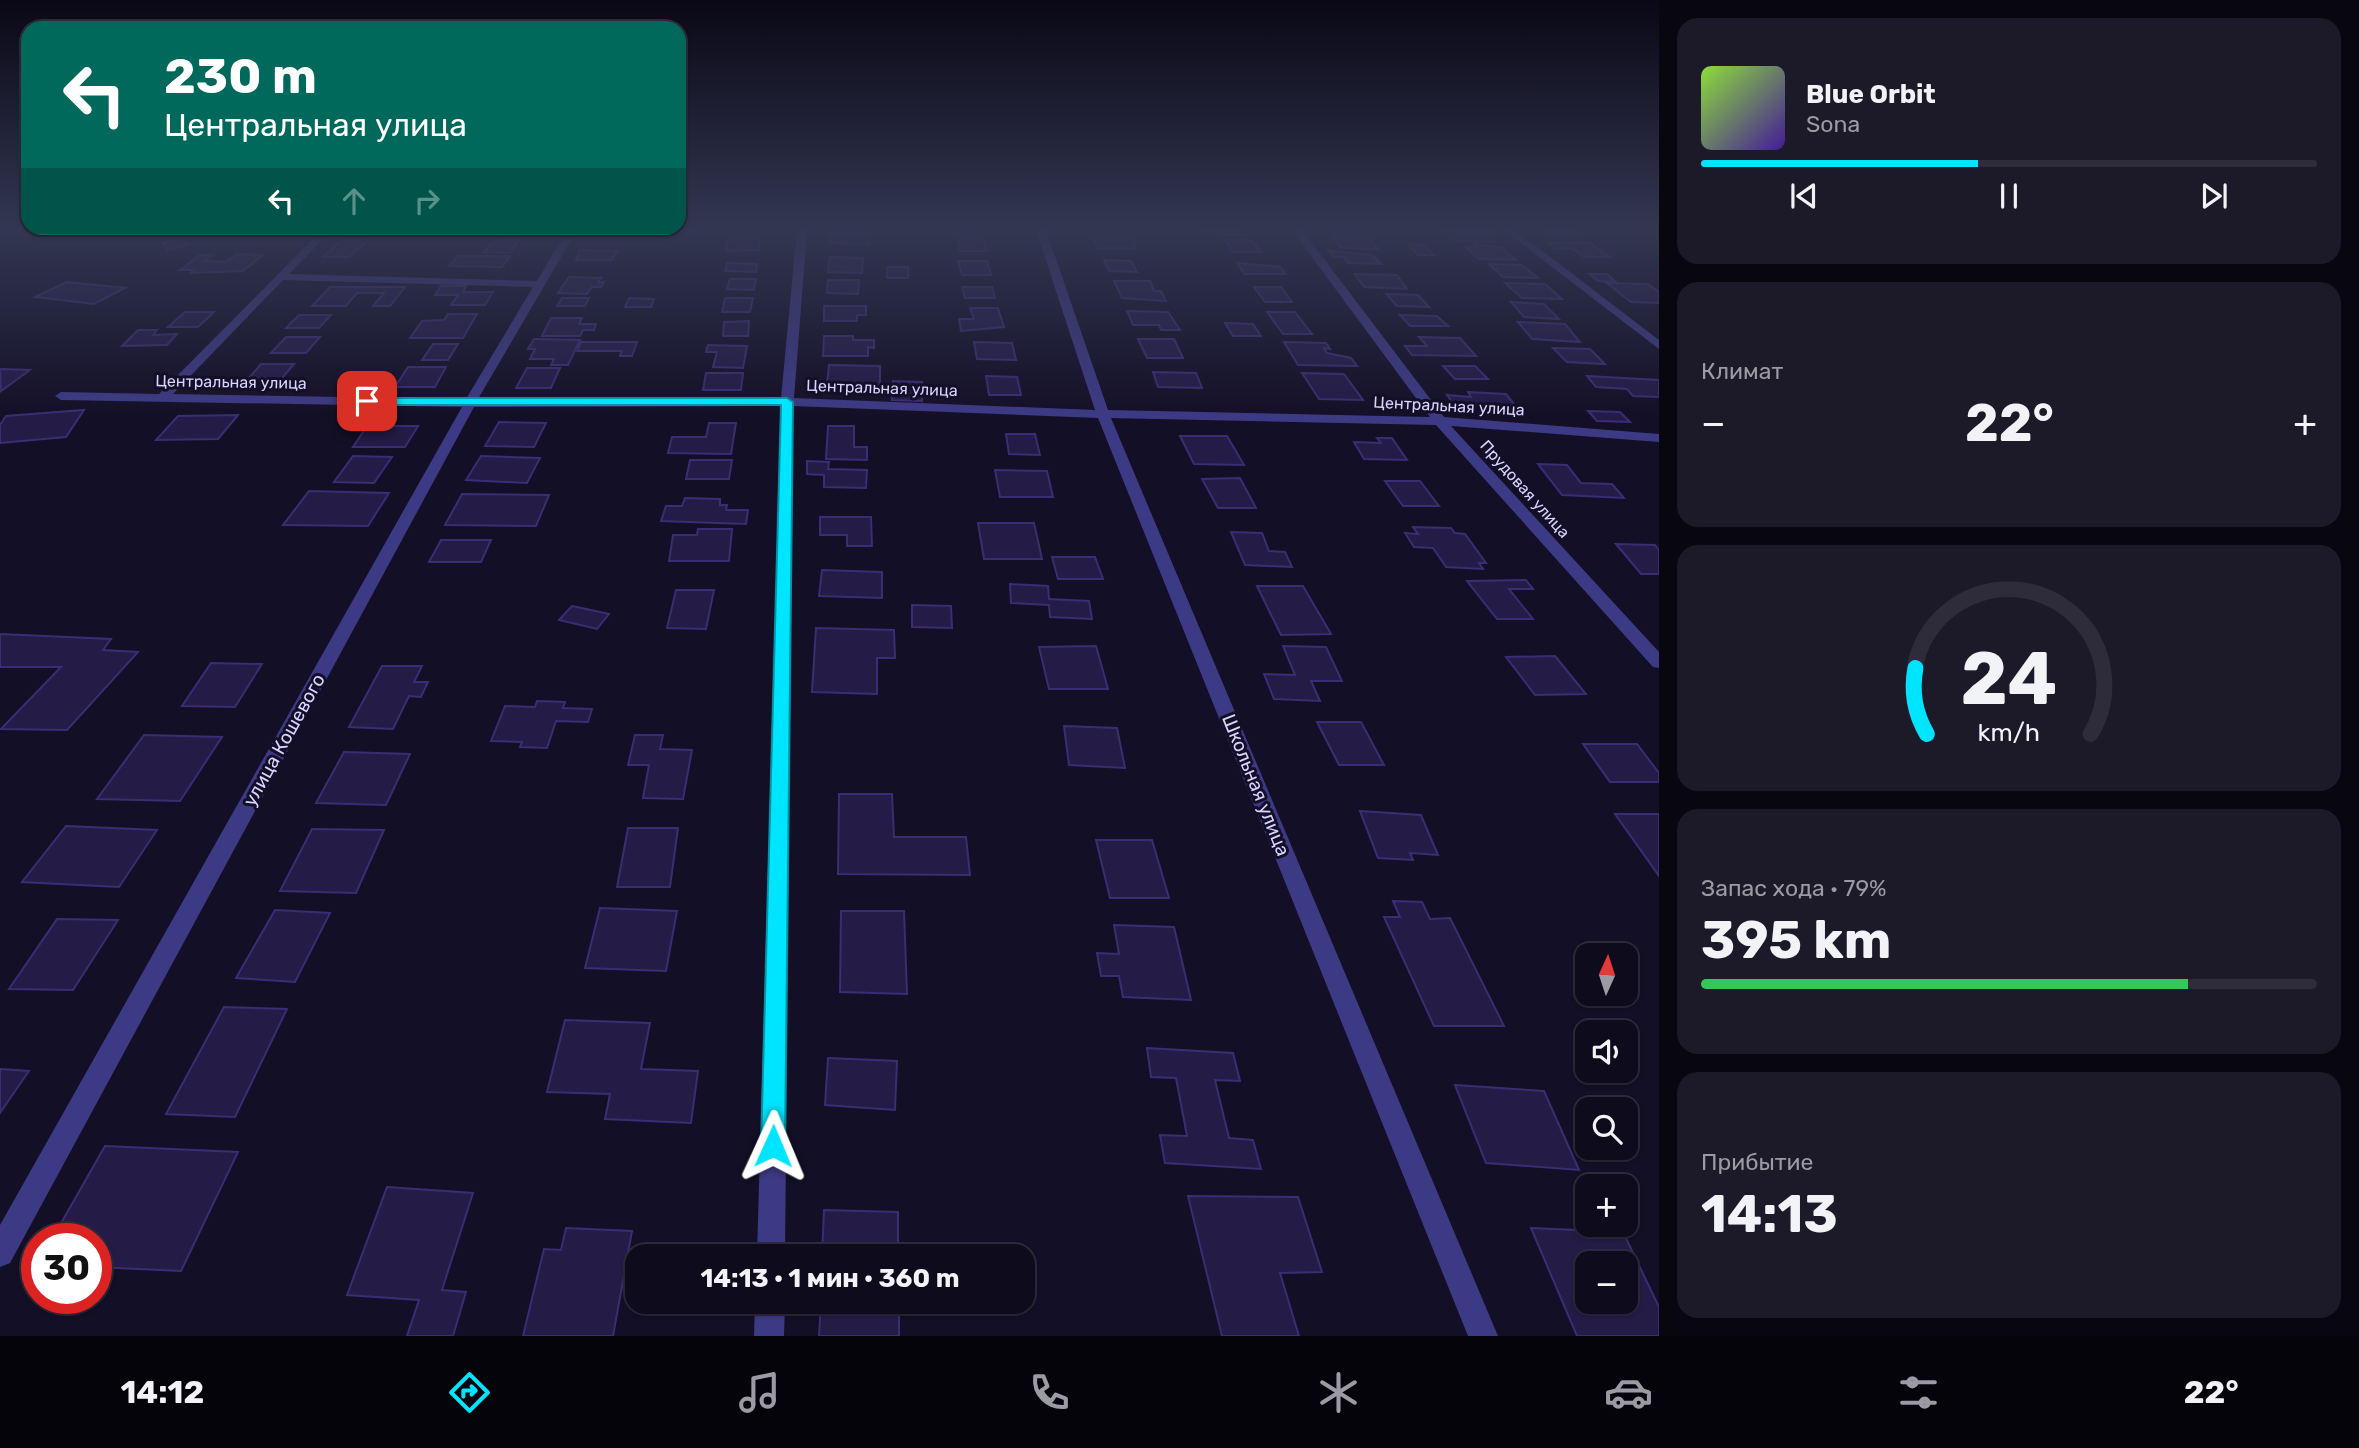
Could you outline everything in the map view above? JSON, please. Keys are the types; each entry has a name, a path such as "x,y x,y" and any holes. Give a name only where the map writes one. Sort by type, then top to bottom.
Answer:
{"street":[{"path":"162,398 263,292"},
{"name":"улица Кошевого","path":"0,1253 470,403 534,292"},
{"path":"771,1244 787,402 797,292"},
{"name":"Школьная улица","path":"1062,292 1103,414 1483,1336"},
{"name":"Прудовая улица","path":"1342,292 1440,421 1659,663"},
{"path":"1590,292 1659,346"},
{"name":"Центральная улица","path":"61,396 470,403 787,402 1103,414 1440,421 1659,438"},
{"path":"769,1336 770,1314"}],"building":[{"path":"45,292 117,292 94,304 35,297"},
{"path":"325,292 401,292 390,306 373,306 384,293 357,293 346,306 312,306"},
{"path":"437,292 493,292 485,305 451,305 458,295 435,295"},
{"path":"558,292 588,292 587,294"},
{"path":"827,292 858,292 858,294"},
{"path":"963,292 993,292 995,298 965,298"},
{"path":"1119,292 1162,292 1166,301 1122,298"},
{"path":"1258,292 1285,292 1292,302 1265,302"},
{"path":"1516,292 1554,292 1562,299 1522,298"},
{"path":"1619,292 1659,292 1659,303 1631,302"},
{"path":"1386,294 1418,295 1429,307 1397,306"},
{"path":"562,298 589,298 585,306 557,306"},
{"path":"629,298 654,299 651,307 625,307"},
{"path":"725,298 753,298 750,312 722,312"},
{"path":"1511,302 1544,304 1559,319 1524,317"},
{"path":"824,306 866,306 866,315 857,315 857,321 824,321"},
{"path":"970,308 998,308 1004,327 961,331 959,319 974,319"},
{"path":"1127,311 1168,312 1180,330 1161,330 1159,325 1133,325"},
{"path":"185,312 214,312 198,327 168,327"},
{"path":"1267,312 1295,312 1312,334 1283,334"},
{"path":"448,314 477,314 463,338 410,338 422,321 444,320"},
{"path":"299,315 331,315 319,328 286,328"},
{"path":"1400,315 1437,316 1448,326 1410,326"},
{"path":"551,318 582,318 579,324 596,324 594,330 583,330 580,336 542,336"},
{"path":"749,321 748,336 723,336 724,322"},
{"path":"1518,322 1565,324 1580,342 1532,339"},
{"path":"1225,323 1253,324 1261,336 1233,336"},
{"path":"138,330 157,330 153,335 177,334 167,345 122,346"},
{"path":"824,336 853,336 853,340 874,340 874,348 868,347 868,356 823,356"},
{"path":"286,337 320,337 306,353 271,353"},
{"path":"1419,337 1460,338 1476,356 1412,355 1405,346 1427,346"},
{"path":"534,339 580,340 568,365 551,365 554,359 530,359 535,349 528,349"},
{"path":"1138,339 1174,339 1183,358 1147,358"},
{"path":"581,342 637,342 632,356 620,356 622,351 577,351"},
{"path":"974,342 1012,343 1016,360 977,359"},
{"path":"1284,342 1326,343 1330,349 1324,348 1327,353 1351,358 1357,366 1298,365"},
{"path":"433,344 458,344 448,360 422,360"},
{"path":"708,345 747,346 743,368 713,367 717,352 706,352"},
{"path":"1553,348 1590,349 1605,364 1567,362"},
{"path":"261,364 294,364 282,378 249,378"},
{"path":"829,365 880,366 880,385 827,384"},
{"path":"1443,366 1475,366 1488,379 1455,379"},
{"path":"408,367 446,367 435,387 395,387"},
{"path":"527,368 560,368 551,388 516,388"},
{"path":"0,369 30,370 1,391"},
{"path":"1153,372 1196,373 1202,388 1158,387"},
{"path":"706,373 743,373 741,390 703,390"},
{"path":"1302,373 1344,374 1363,400 1319,399"},
{"path":"986,376 1017,377 1021,395 989,395"},
{"path":"1587,376 1659,380 1659,397 1633,396 1627,389 1596,387"},
{"path":"893,381 922,382 922,401 892,400"},
{"path":"1468,392 1506,394 1523,415 1484,413 1479,406 1454,405 1447,395 1471,397"},
{"path":"84,410 66,437 0,443 0,425 6,416"},
{"path":"1588,411 1620,412 1630,422 1597,421"},
{"path":"238,415 218,439 156,440 178,416"},
{"path":"499,422 546,423 534,447 485,446"},
{"path":"709,423 736,423 731,454 668,453 672,437 706,437"},
{"path":"367,426 418,426 405,447 353,447"},
{"path":"828,426 854,426 854,447 867,447 867,460 826,459"},
{"path":"1006,434 1035,434 1040,455 1009,454"},
{"path":"1180,436 1227,436 1244,465 1194,464"},
{"path":"1377,438 1392,438 1407,460 1364,459 1354,442 1381,443"},
{"path":"353,456 392,457 374,483 334,482"},
{"path":"481,456 540,458 527,483 466,480"},
{"path":"690,460 732,460 729,479 686,479"},
{"path":"807,461 829,462 828,469 867,470 866,488 824,487 824,475 807,474"},
{"path":"1538,464 1567,465 1581,483 1612,484 1624,498 1562,495"},
{"path":"995,470 1047,471 1053,497 1000,497"},
{"path":"1240,478 1256,508 1218,508 1202,479"},
{"path":"1385,481 1420,481 1439,506 1403,506"},
{"path":"309,491 389,493 368,526 283,525"},
{"path":"462,494 549,495 536,526 445,525"},
{"path":"685,498 720,499 720,505 727,505 726,510 748,510 746,524 661,521 666,506 682,506"},
{"path":"820,517 871,517 872,546 847,546 847,535 820,535"},
{"path":"978,523 1034,523 1042,559 984,559"},
{"path":"1413,527 1451,528 1455,533 1465,534 1486,563 1479,563 1483,569 1446,567 1433,548 1414,547 1405,533 1418,534"},
{"path":"698,529 732,529 729,561 669,561 673,535 697,535"},
{"path":"1231,532 1262,533 1269,551 1285,552 1292,567 1245,565"},
{"path":"441,540 491,540 481,562 429,562"},
{"path":"1616,544 1655,545 1659,550 1659,574 1641,574"},
{"path":"1052,557 1095,557 1103,579 1058,579"},
{"path":"822,570 882,572 882,598 819,596"},
{"path":"1526,580 1533,589 1509,589 1533,619 1497,619 1467,581"},
{"path":"1010,584 1048,586 1049,599 1089,601 1092,619 1050,617 1049,605 1011,603"},
{"path":"1257,586 1303,586 1331,634 1281,635"},
{"path":"676,590 714,590 706,629 667,628"},
{"path":"912,605 951,606 952,628 912,627"},
{"path":"572,606 609,614 597,629 559,620"},
{"path":"816,628 894,630 895,658 877,658 877,694 812,692"},
{"path":"0,634 111,639 103,650 138,652 67,730 1,729 61,667 0,667"},
{"path":"1096,646 1108,689 1049,689 1039,647"},
{"path":"1283,646 1326,647 1342,681 1311,681 1320,701 1274,699 1264,674 1295,675"},
{"path":"1555,656 1586,694 1535,695 1506,657"},
{"path":"211,663 262,664 235,707 182,706"},
{"path":"382,666 422,666 414,682 428,682 421,697 409,696 393,729 349,727"},
{"path":"537,701 565,702 563,708 592,709 588,722 556,721 547,748 520,747 522,742 491,741 505,706 535,707"},
{"path":"1317,722 1361,722 1384,765 1339,765"},
{"path":"1064,726 1117,728 1125,768 1069,765"},
{"path":"144,735 222,737 180,801 97,799"},
{"path":"635,735 663,735 660,749 692,750 683,799 643,798 649,765 628,765"},
{"path":"1583,744 1637,744 1659,773 1659,782 1610,782"},
{"path":"344,752 410,754 386,805 316,803"},
{"path":"839,794 892,794 894,837 966,837 970,875 838,874"},
{"path":"1360,811 1421,815 1438,855 1410,853 1413,860 1378,858"},
{"path":"1615,814 1659,814 1659,876"},
{"path":"66,826 157,830 119,887 22,882"},
{"path":"628,828 678,828 670,887 617,887"},
{"path":"312,829 384,830 356,893 280,891"},
{"path":"1096,840 1152,840 1169,898 1110,898"},
{"path":"1393,901 1422,902 1430,919 1450,918 1504,1026 1434,1026 1384,917 1400,917"},
{"path":"600,908 677,911 666,971 585,968"},
{"path":"275,910 330,913 295,982 236,978"},
{"path":"841,911 904,911 907,994 840,992"},
{"path":"57,919 118,920 73,990 9,989"},
{"path":"1114,925 1174,927 1191,1000 1123,997 1119,976 1101,976 1097,953 1119,954"},
{"path":"224,1007 287,1009 235,1117 166,1114"},
{"path":"565,1020 650,1023 641,1069 698,1071 691,1123 605,1119 610,1094 547,1092"},
{"path":"1147,1048 1233,1053 1240,1081 1215,1080 1229,1138 1253,1140 1261,1169 1165,1163 1160,1135 1187,1136 1176,1078 1151,1077"},
{"path":"828,1058 897,1061 895,1110 825,1105"},
{"path":"0,1069 29,1071 0,1113"},
{"path":"1455,1085 1544,1091 1579,1170 1486,1163"},
{"path":"105,1146 238,1152 181,1271 112,1268 112,1223 61,1223"},
{"path":"387,1187 473,1193 442,1290 466,1292 453,1336 407,1336 419,1300 347,1295"},
{"path":"1188,1196 1298,1197 1322,1272 1280,1273 1299,1336 1222,1336"},
{"path":"824,1210 898,1212 898,1244 823,1244"},
{"path":"566,1228 632,1231 630,1244 625,1244 625,1270 613,1336 523,1336 544,1249 561,1250"},
{"path":"1531,1228 1575,1230 1575,1237 1625,1237 1632,1251 1575,1251 1575,1314 1638,1314 1638,1263 1659,1307 1659,1336 1577,1336"},
{"path":"820,1314 899,1314 899,1336 819,1336"}],"route":[{"path":"367,401 787,402 773,1146"}]}
